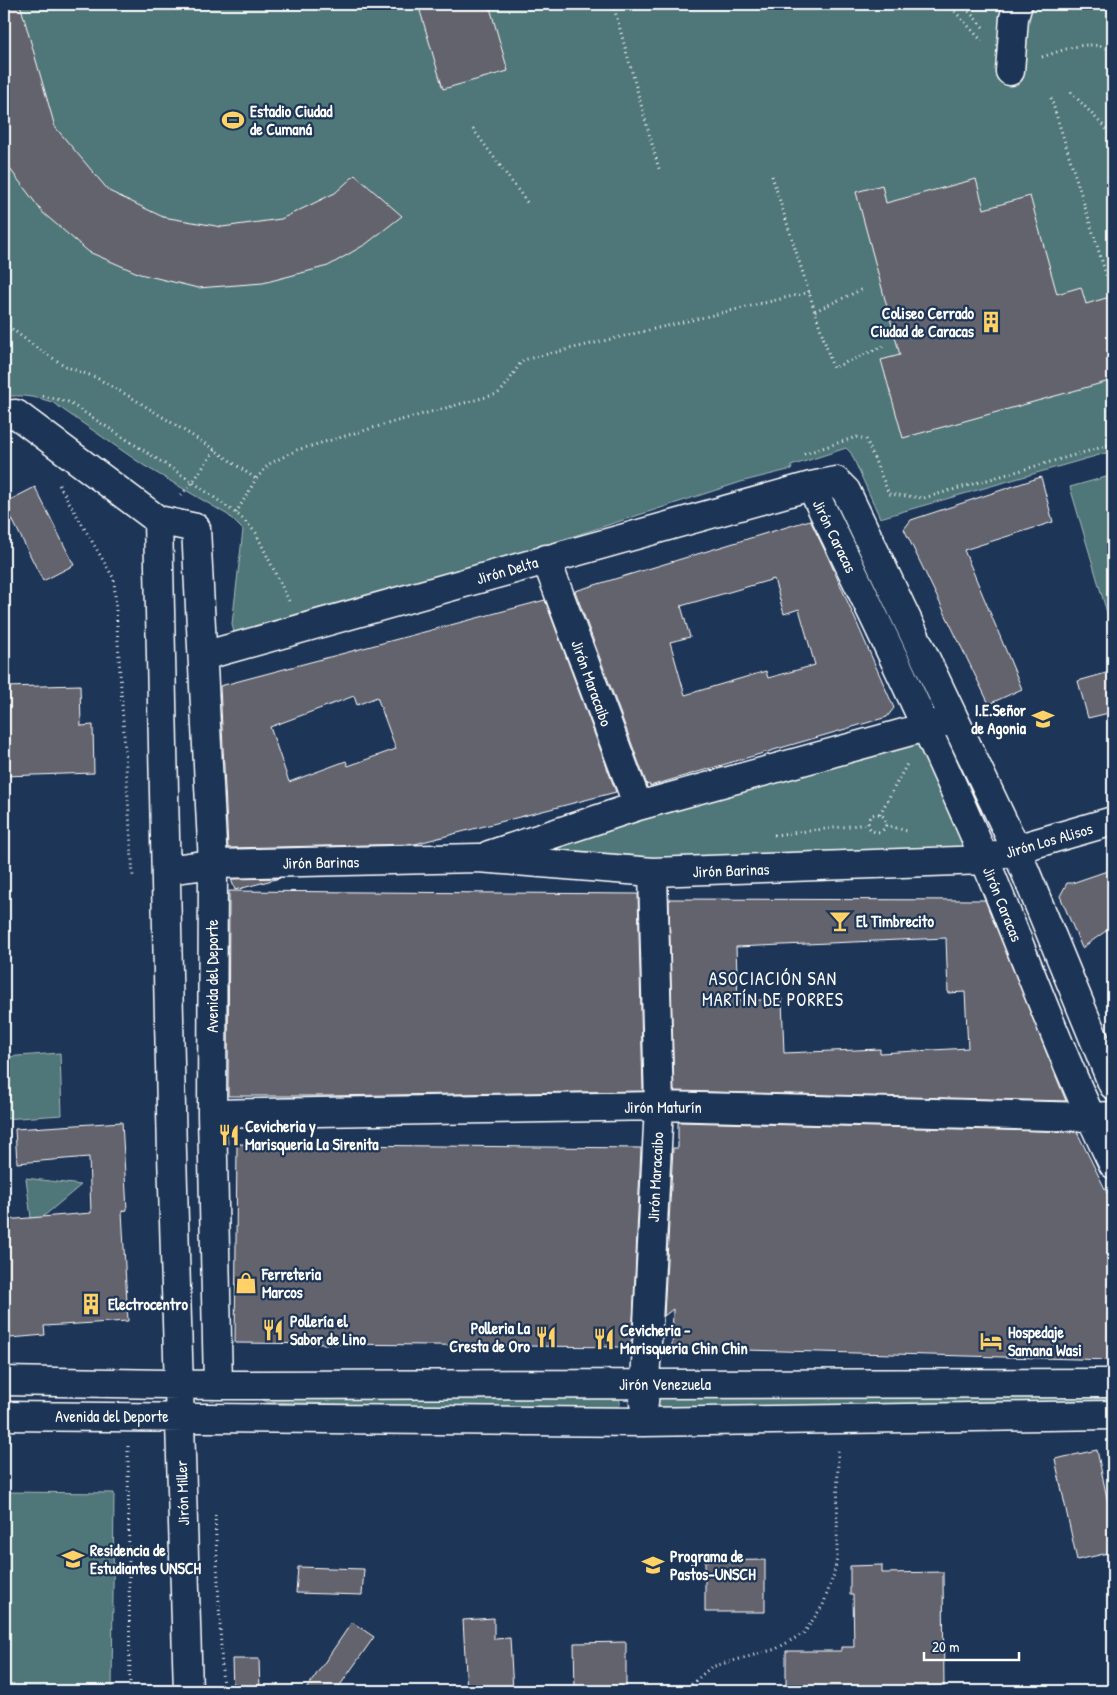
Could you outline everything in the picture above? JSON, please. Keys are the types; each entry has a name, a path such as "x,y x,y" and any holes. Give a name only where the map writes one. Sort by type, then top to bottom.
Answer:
{"street":[{"path":"1010,71 1014,18 1018,4"},
{"path":"4,415 16,414 158,520"},
{"name":"Jirón Caracas","path":"1113,1085 1016,848 846,491 836,481 811,486 928,728 985,860 1102,1117 1113,1164"},
{"name":"Jirón Delta","path":"203,656 811,486"},
{"name":"Avenida del Deporte","path":"4,1381 218,1385 212,1114 213,864 196,528 158,520 178,1384"},
{"name":"Jirón Maracaibo","path":"546,559 638,806"},
{"name":"Jirón Barinas","path":"478,858 638,806 928,728 954,719"},
{"name":"Jirón Los Alisos","path":"985,860 1016,848 1113,821"},
{"name":"Jirón Barinas","path":"166,870 213,864 478,858 653,872 985,860"},
{"name":"Jirón Maracaibo","path":"643,1422 658,1106 653,872"},
{"name":"Jirón Maturín","path":"212,1114 658,1106 1102,1117"},
{"name":"Jirón Venezuela","path":"218,1385 1113,1383"},
{"name":"Jirón Miller","path":"178,1384 188,1691"},
{"path":"643,1422 1113,1415"},
{"name":"Avenida del Deporte","path":"4,1416 643,1422"}],"path":[{"path":"613,4 659,169"},
{"path":"948,4 1010,71"},
{"path":"1072,92 1113,136"},
{"path":"1051,98 1110,287 1113,286"},
{"path":"473,129 530,205"},
{"path":"772,176 833,368 884,346"},
{"path":"815,311 863,289"},
{"path":"236,512 256,479 269,464 297,450 498,394 523,360 810,292"},
{"path":"4,324 37,348 67,366 134,399 215,450 256,479"},
{"path":"42,395 68,402 193,482 236,512 256,532 291,604"},
{"path":"801,455 856,437 866,439 889,494 924,498 1113,444"},
{"path":"158,520 193,482 215,450"},
{"path":"55,480 114,579 133,881"},
{"path":"880,814 928,728"},
{"path":"875,814 880,814 884,817 886,825 880,832 876,833 868,828 868,819 875,814"},
{"path":"128,1443 130,1691"},
{"path":"684,1691 711,1667 776,1649 804,1633 823,1605 834,1574 837,1558 838,1444"},
{"path":"215,1513 223,1691"}],"green space":[{"path":"4,4 1104,4 1113,21 1113,451 880,518 851,453 846,448 791,466 792,469 744,481 243,643 235,637 232,624 243,530 228,515 143,465 52,402 28,396 4,397"},
{"path":"1113,475 1113,633 1070,487"},
{"path":"920,739 962,838 964,846 959,852 639,862 534,848"},
{"path":"60,1053 62,1115 4,1119 4,1057"},
{"path":"26,1178 81,1185 32,1226"},
{"path":"1113,1391 1113,1409 662,1408 655,1405 657,1395"},
{"path":"616,1395 620,1400 620,1405 619,1408 611,1412 267,1402 261,1399"},
{"path":"4,1492 114,1493 112,1691 4,1691"}],"building":[{"path":"4,4 20,4 55,127 109,191 163,217 222,227 281,219 335,193 355,175 402,216 366,244 328,266 263,283 198,288 140,274 89,252 43,213 4,161"},
{"path":"418,4 489,4 508,71 443,89"},
{"name":"Coliseo Cerrado Ciudad de Caracas","path":"976,179 984,209 1030,196 1057,294 1081,287 1086,304 1113,296 1113,380 903,438 881,360 900,355 856,192 882,185 886,203"},
{"path":"1041,477 1053,522 964,550 1022,689 989,704 904,529 911,520"},
{"path":"35,487 74,565 43,581 4,503"},
{"path":"810,520 894,708 887,717 650,786 649,784 647,785 575,591","holes":["774,579 784,614 799,609 815,665 768,678 766,671 685,695 670,642 690,637 681,606"]},
{"path":"545,600 616,792 415,844 228,848 220,686","holes":["354,696 357,705 377,697 396,749 348,766 346,761 289,782 270,727"]},
{"path":"1113,671 1113,712 1088,718 1078,681"},
{"path":"80,685 81,726 93,725 94,773 4,776 4,687"},
{"path":"1113,869 1113,926 1082,948 1060,896 1067,883"},
{"path":"280,878 235,890 231,879"},
{"path":"229,891 638,894 643,1091 228,1096"},
{"path":"669,899 985,900 1066,1101 674,1091","holes":["946,938 948,993 965,992 968,1048 880,1053 880,1049 784,1053 782,999 738,1001 736,947"]},
{"path":"122,1122 127,1210 122,1211 128,1321 44,1326 45,1335 10,1338 4,1273 4,1220 91,1213 89,1157 17,1163 15,1129"},
{"path":"678,1122 1077,1132 1113,1205 1113,1360 672,1348 673,1309 664,1316 673,1148 678,1148"},
{"path":"237,1144 641,1148 632,1340 622,1347 235,1343"},
{"path":"1097,1450 1113,1527 1113,1552 1077,1560 1055,1459"},
{"path":"765,1560 765,1612 705,1612 705,1561"},
{"path":"882,1565 882,1573 943,1572 944,1691 786,1690 786,1651 841,1651 841,1647 854,1647 853,1595 850,1595 850,1566"},
{"path":"298,1567 364,1569 362,1595 296,1593"},
{"path":"494,1618 494,1639 510,1638 513,1691 467,1691 463,1620"},
{"path":"352,1622 374,1637 336,1691 305,1691"},
{"path":"626,1642 626,1691 575,1691 574,1643"},
{"path":"232,1659 259,1659 260,1691 233,1691"}],"place":[{"name":"Estadio Ciudad de Cumaná","path":"233,120"},
{"name":"Coliseo Cerrado Ciudad de Caracas","path":"991,322"},
{"name":"I.E.Señor de Agonia","path":"1043,719"},
{"name":"El Timbrecito","path":"840,921"},
{"name":"Cevicheria y Marisqueria La Sirenita","path":"229,1135"},
{"name":"Ferreteria Marcos","path":"246,1283"},
{"name":"Electrocentro","path":"91,1304"},
{"name":"Pollería el Sabor de Lino","path":"273,1330"},
{"name":"Polleria La Cresta de Oro","path":"546,1337"},
{"name":"Cevicheria - Marisqueria Chin Chin","path":"604,1339"},
{"name":"Hospedaje Samana Wasi","path":"991,1341"},
{"name":"Residencia de Estudiantes UNSCH","path":"73,1559"},
{"name":"Programa de Pastos-UNSCH","path":"653,1565"}],"district":[{"name":"ASOCIACIÓN SAN MARTÍN DE PORRES","path":"773,988"}]}
